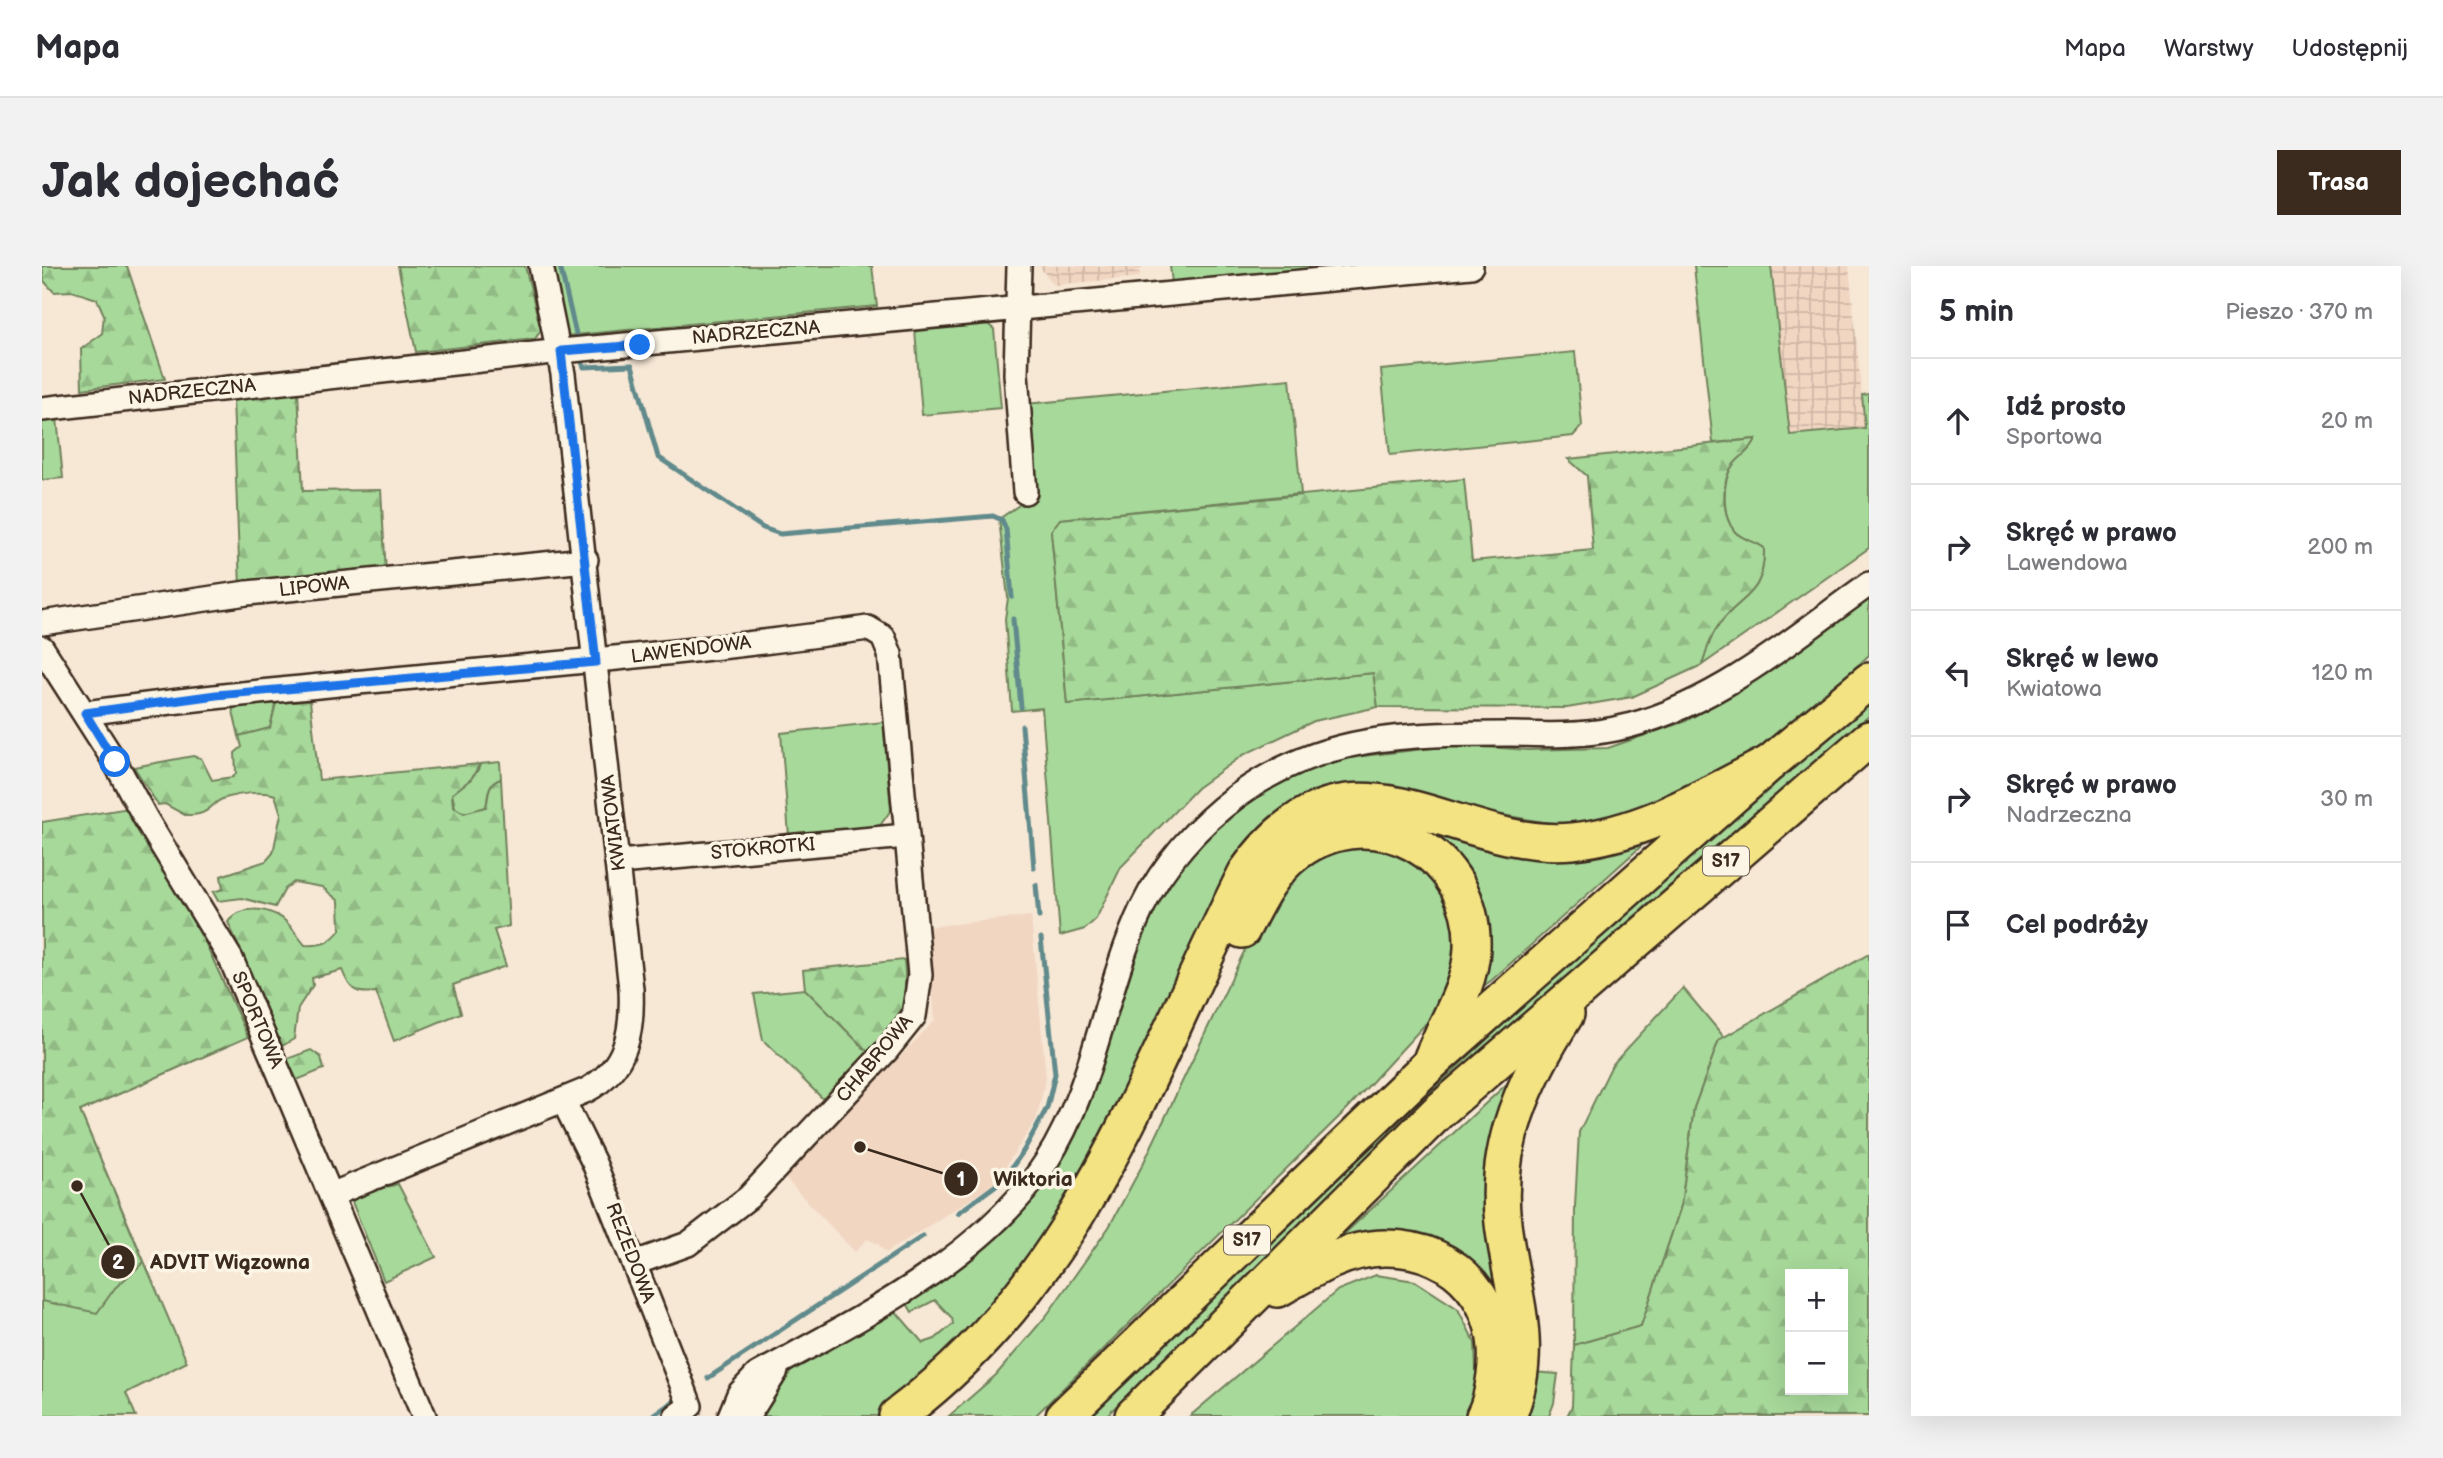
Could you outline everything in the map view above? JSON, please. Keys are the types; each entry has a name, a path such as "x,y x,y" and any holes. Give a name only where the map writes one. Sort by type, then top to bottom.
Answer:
{"highway":[{"name":"S17","path":"1064,1416 1430,1064 1770,763 1869,681"},
{"name":"S17","path":"1133,1416 1438,1112 1869,739"},
{"path":"897,1416 956,1367 1012,1307 1068,1232 1111,1157 1246,873 1258,856 1284,830 1331,806 1380,801 1418,808 1532,840 1591,838 1658,819 1770,763"},
{"path":"934,1416 1012,1340 1062,1278 1094,1229 1138,1151 1189,1037 1255,904 1279,868 1296,852 1330,834 1366,830 1413,842 1442,864 1462,892 1472,928 1471,963 1460,996 1447,1018 1430,1064"},
{"path":"1508,1416 1517,1395 1523,1364 1520,1314 1502,1220 1508,1133 1521,1097 1547,1044 1585,985"},
{"path":"1239,1312 1303,1274 1353,1252 1384,1248 1417,1250 1448,1263 1476,1291 1494,1323 1498,1355 1493,1388 1484,1416"}],"street":[{"name":"KWIATOWA","path":"331,1195 452,1143 564,1102 610,1074 630,1039 631,989 620,862 586,560 561,351 541,266"},
{"path":"1019,266 1020,308 1015,337 1016,374 1026,492"},
{"name":"NADRZECZNA","path":"42,409 561,351 1471,266"},
{"name":"LIPOWA","path":"42,623 247,593 586,560"},
{"path":"730,1416 739,1394 757,1375 958,1254 1016,1201 1044,1164 1076,1107 1141,909 1170,862 1192,836 1234,798 1260,780 1293,763 1339,746 1369,739 1427,734 1569,735 1610,730 1654,719 1708,695 1740,676 1869,584"},
{"name":"LAWENDOWA","path":"85,713 216,695 596,662 868,628 878,632"},
{"name":"CHABROWA","path":"635,1263 674,1251 734,1211 835,1106 914,1016 920,975 890,654 888,644 878,632"},
{"name":"SPORTOWA","path":"42,648 85,713 231,959 424,1416"},
{"name":"STOKROTKI","path":"620,862 906,836"},
{"name":"REZEDOWA","path":"564,1102 594,1163 635,1263 683,1411"},
{"path":"748,1416 783,1360"}],"shaded area":[{"path":"1039,266 1145,266 1139,270 1140,277 1054,285"},
{"path":"1771,266 1849,266 1865,428 1790,436"},
{"path":"1031,916 1046,1078 1036,1120 994,1184 886,1253 878,1244 867,1239 855,1252 785,1178 935,1020 927,927"}],"green space":[{"path":"42,266 127,266 165,379 82,389 81,349 102,334 104,315 97,299 72,291 54,292 44,281"},
{"path":"398,266 525,266 541,330 535,339 416,352"},
{"path":"549,266 872,266 877,306 565,336"},
{"path":"1170,266 1309,266 1310,271 1172,283"},
{"path":"1694,266 1771,266 1790,435 1865,428 1862,395 1869,394 1869,548 1702,665 1716,629 1749,595 1760,578 1764,548 1735,532 1726,510 1728,475 1733,464 1756,439 1713,443"},
{"path":"986,323 994,329 1001,408 922,415 915,330"},
{"path":"1575,352 1582,426 1573,436 1390,455 1381,370"},
{"path":"1290,379 1301,494 1061,519 1051,531 1067,704 1374,673 1378,707 1314,721 1243,755 1197,788 1121,867 1096,919 1085,929 1060,936 1042,708 1012,711 1005,619 1008,598 999,519 1032,496 1026,404"},
{"path":"298,391 303,491 381,490 386,573 240,588 233,398"},
{"path":"57,418 63,478 42,480 42,420"},
{"path":"1756,439 1731,468 1724,500 1727,518 1735,532 1764,548 1760,578 1749,595 1716,629 1702,665 1632,697 1567,708 1378,707 1373,673 1067,704 1051,531 1060,519 1464,479 1472,561 1593,550 1587,476 1568,459"},
{"path":"1869,595 1869,655 1766,752 1708,789 1577,828 1469,809 1329,792 1121,1111 1019,1281 883,1416 756,1416 783,1378 825,1346 893,1308 923,1343 935,1339 953,1324 952,1318 935,1300 912,1312 905,1300 975,1255 1020,1215 1067,1147 1130,965 1153,910 1174,875 1197,846 1236,808 1287,776 1345,758 1459,745 1528,750 1608,748 1686,721 1734,693"},
{"path":"310,701 319,780 480,764 471,779 452,794 453,807 464,813 486,807 491,786 501,779 509,926 494,930 506,966 453,985 461,1013 394,1041 376,992 353,989 342,970 312,978 313,985 298,1008 294,1039 282,1046 228,922 233,916 246,910 269,912 283,919 305,945 316,945 329,941 340,930 339,901 322,887 294,882 285,889 275,907 242,898 218,901 213,892 223,889 221,876 266,861 273,853 281,814 275,795 244,794 220,800 200,813 185,815 165,804 158,805 134,767 193,756 201,758 212,780 233,777 236,773 235,753 242,747 239,736 270,728 276,703"},
{"path":"276,703 270,728 239,736 232,707"},
{"path":"1869,703 1869,716 1623,926 1486,1050 1106,1416 1091,1416 1377,1142 1570,963 1768,788"},
{"path":"883,722 891,810 879,827 789,836 781,733"},
{"path":"500,762 501,779 490,786 486,807 474,813 456,811 452,794 455,790 475,773 480,764"},
{"path":"129,808 206,944 248,1037 80,1111 144,1262 115,1288 97,1313 42,1301 42,822"},
{"path":"1363,812 1403,816 1537,851 1590,849 1625,842 1657,829 1657,832 1492,980 1475,992 1484,950 1482,913 1466,874 1448,854 1426,838 1401,827 1375,822 1347,822 1321,829 1296,842 1271,866 1252,895 1132,1151 1075,1249 1042,1295 1000,1343 922,1416 914,1416 973,1364 1023,1306 1068,1244 1143,1111 1251,883 1276,853 1306,830 1342,816"},
{"path":"42,822 206,944 248,1037 80,1111 187,1362 126,1393 136,1416 42,1416"},
{"path":"1364,840 1422,860 1452,899 1459,958 1441,1007 1348,1108 1035,1416 949,1416 996,1375 1047,1315 1109,1227 1143,1164 1261,916 1301,864"},
{"path":"1869,954 1869,1416 1567,1416 1572,1406 1574,1345 1641,1326 1681,1206 1694,1108 1719,1040"},
{"path":"904,960 904,1001 889,1031 869,1053 805,989 803,970"},
{"path":"1683,988 1724,1037 1719,1040 1694,1108 1681,1206 1641,1326 1574,1345 1575,1206 1579,1132 1612,1065"},
{"path":"805,989 869,1053 824,1100 763,1040 754,994"},
{"path":"311,1050 321,1057 324,1069 297,1080 287,1059"},
{"path":"1524,1068 1507,1309 1470,1268 1328,1249"},
{"path":"398,1184 436,1257 384,1281 352,1202 358,1195"},
{"path":"1376,1275 1415,1281 1458,1309 1475,1343 1477,1399 1464,1416 1190,1416 1338,1290"},
{"path":"1532,1372 1558,1374 1554,1403 1549,1416 1521,1416"}],"waterway":[{"path":"560,266 576,334"},
{"path":"582,362 584,367 632,365 658,457 763,528 780,534 993,516 1002,520 1006,529 1012,597"},
{"path":"1013,619 1021,707"},
{"path":"1022,726 1034,868"},
{"path":"1036,885 1039,917"},
{"path":"958,1213 1003,1180 1024,1150 1047,1108 1055,1074 1041,938"},
{"path":"708,1378 923,1236"},
{"path":"652,1416 677,1399"}],"place":[{"name":"Wiktoria","path":"860,1147"},
{"name":"ADVIT Wiązowna","path":"77,1186"}],"route":[{"path":"115,762 85,713 216,695 596,662 561,351 640,345"}]}
